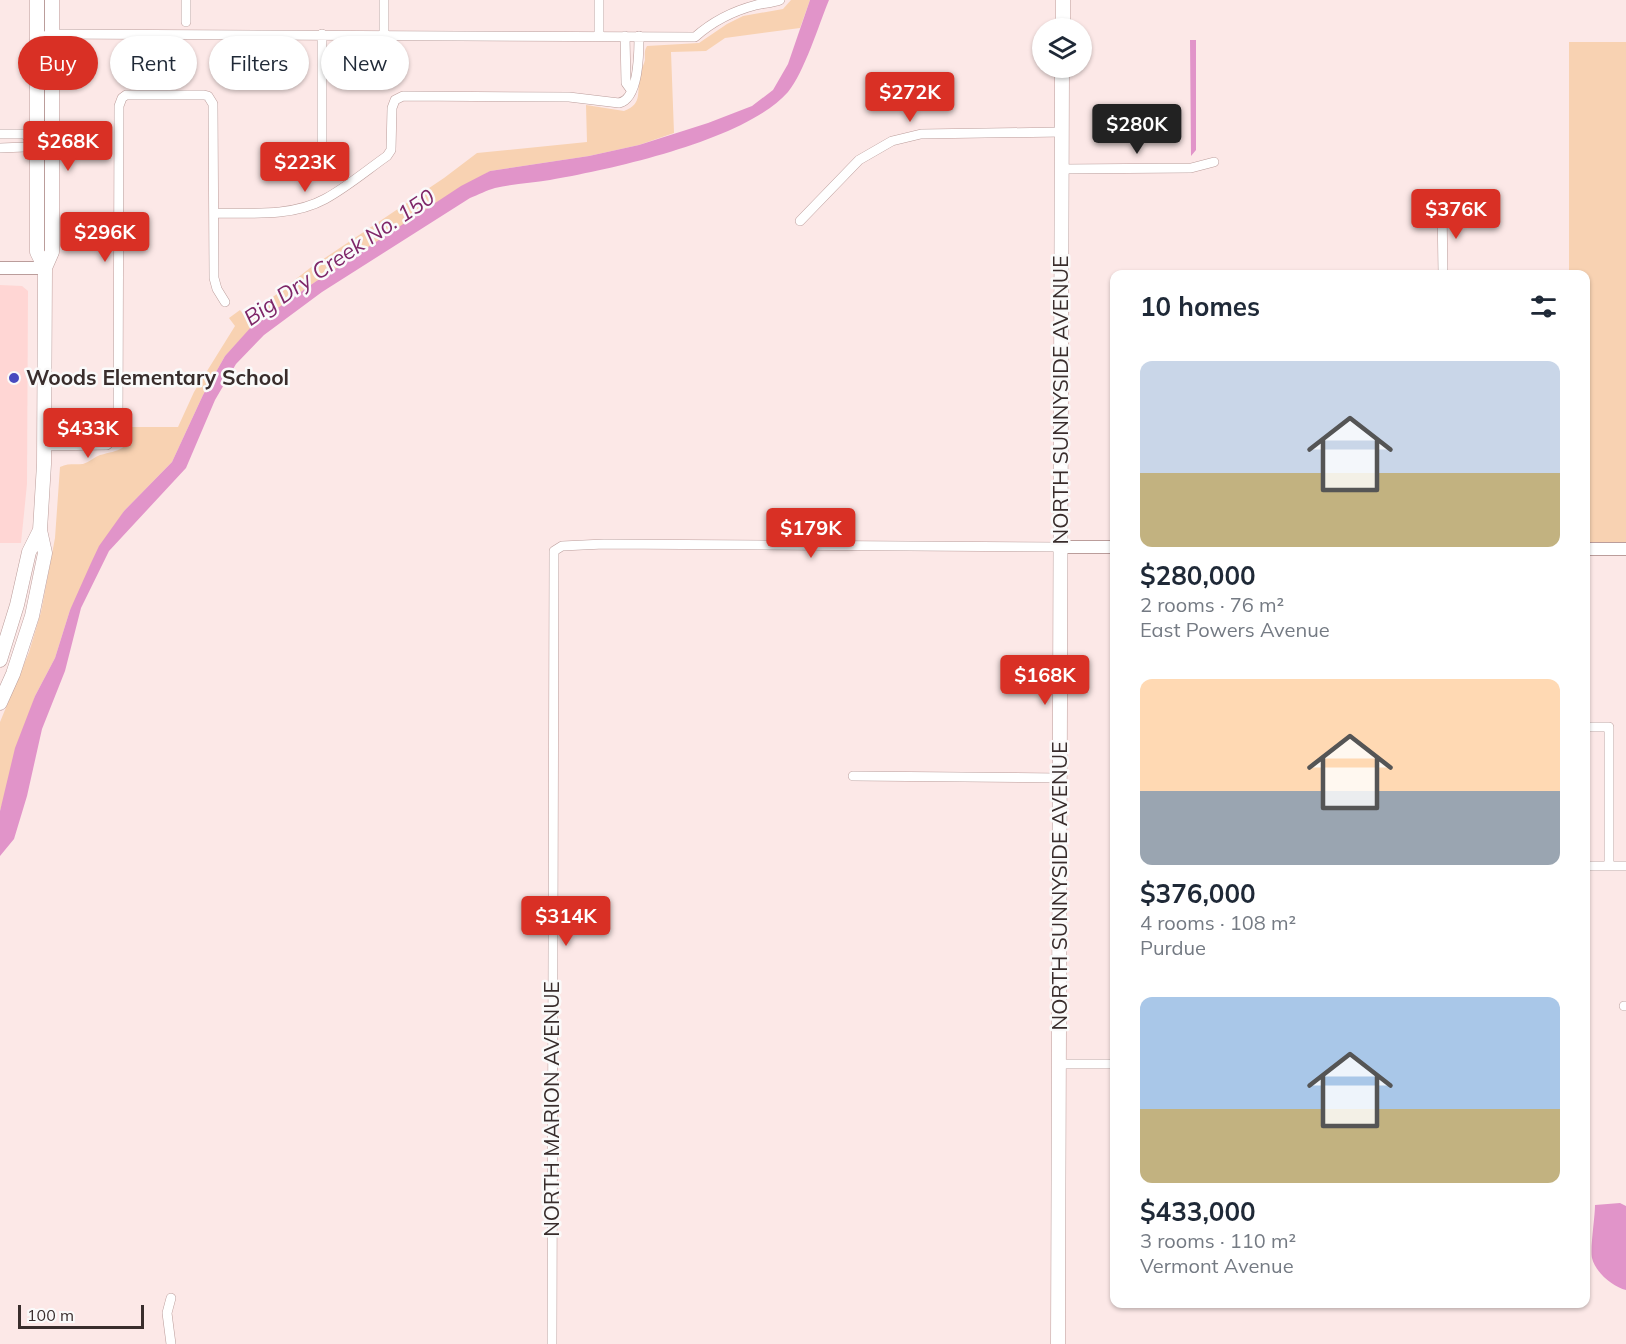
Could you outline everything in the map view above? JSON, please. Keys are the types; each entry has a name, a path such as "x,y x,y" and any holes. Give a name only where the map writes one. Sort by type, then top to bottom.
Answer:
{"main road":[{"path":"37,0 37,252 45,268"},
{"path":"0,703 23,644 45,553 40,530 44,488 45,268 52,252 52,0"},
{"path":"1063,0 1063,18"},
{"name":"NORTH SUNNYSIDE AVENUE","path":"1058,1344 1062,78"},
{"path":"0,660 17,606 29,552 40,530"}],"street":[{"path":"186,0 186,22"},
{"path":"384,0 384,34"},
{"path":"599,0 599,36"},
{"path":"37,34 695,37 711,23 725,16 742,9 780,0"},
{"path":"322,34 322,161"},
{"path":"214,213 269,214 312,204 334,194 387,156 391,150 392,108 395,100 403,96 547,97 625,102 631,90 626,83 631,68 625,36"},
{"path":"631,68 639,62 639,36"},
{"path":"44,440 107,446 118,435 119,106 122,98 131,94 204,95 211,99 214,108 214,278 217,290 225,302"},
{"path":"800,221 859,160 892,141 921,134 1062,132"},
{"path":"0,134 24,134 36,142"},
{"path":"0,147 25,147 36,142 52,142"},
{"path":"1062,169 1191,168 1214,162"},
{"path":"1442,206 1443,270"},
{"path":"0,268 45,268"},
{"name":"NORTH MARION AVENUE","path":"552,1344 554,551 562,546 604,544 1061,547"},
{"path":"1061,547 1110,547"},
{"path":"1590,549 1626,549"},
{"path":"1590,727 1609,727 1609,866"},
{"path":"853,776 1060,778"},
{"path":"1590,866 1626,866"},
{"path":"1059,1064 1110,1064"},
{"path":"171,1298 167,1313 171,1344"}],"shaded area":[{"path":"791,0 810,0 800,28 725,38 706,51 671,52 674,133 639,145 589,156 490,171 315,282 252,327 225,356 203,395 172,462 124,511 70,610 55,658 35,696 0,811 0,722 29,652 41,612 55,538 60,467 83,464 122,448 128,441 130,427 178,427 194,392 235,326 229,318 240,310 246,318 310,268 444,178 477,153 587,142 586,105 624,111 634,105 638,96 640,74 647,46 699,43 743,16 783,9"},
{"path":"810,0 829,0 794,84 768,109 711,138 676,150 576,175 495,188 470,198 322,292 264,335 236,364 215,400 186,468 109,551 81,608 65,671 42,729 27,796 14,839 0,856 0,811 15,748 35,696 55,658 70,610 99,546 124,511 172,462 203,395 225,356 252,326 461,186 490,171 589,156 639,145 752,106 773,90 788,64"},
{"path":"1190,40 1196,40 1196,150 1191,156"},
{"path":"1569,42 1626,42 1626,543 1590,542 1590,270 1569,270"},
{"name":"Woods Elementary School","path":"0,285 22,286 28,291 27,484 21,543 0,543"},
{"path":"1620,1203 1626,1206 1626,1290 1610,1282 1592,1258 1595,1205"}],"place":[{"name":"Woods Elementary School","path":"14,378"}],"water label":[{"name":"Big Dry Creek No. 150","path":"339,257"}]}
